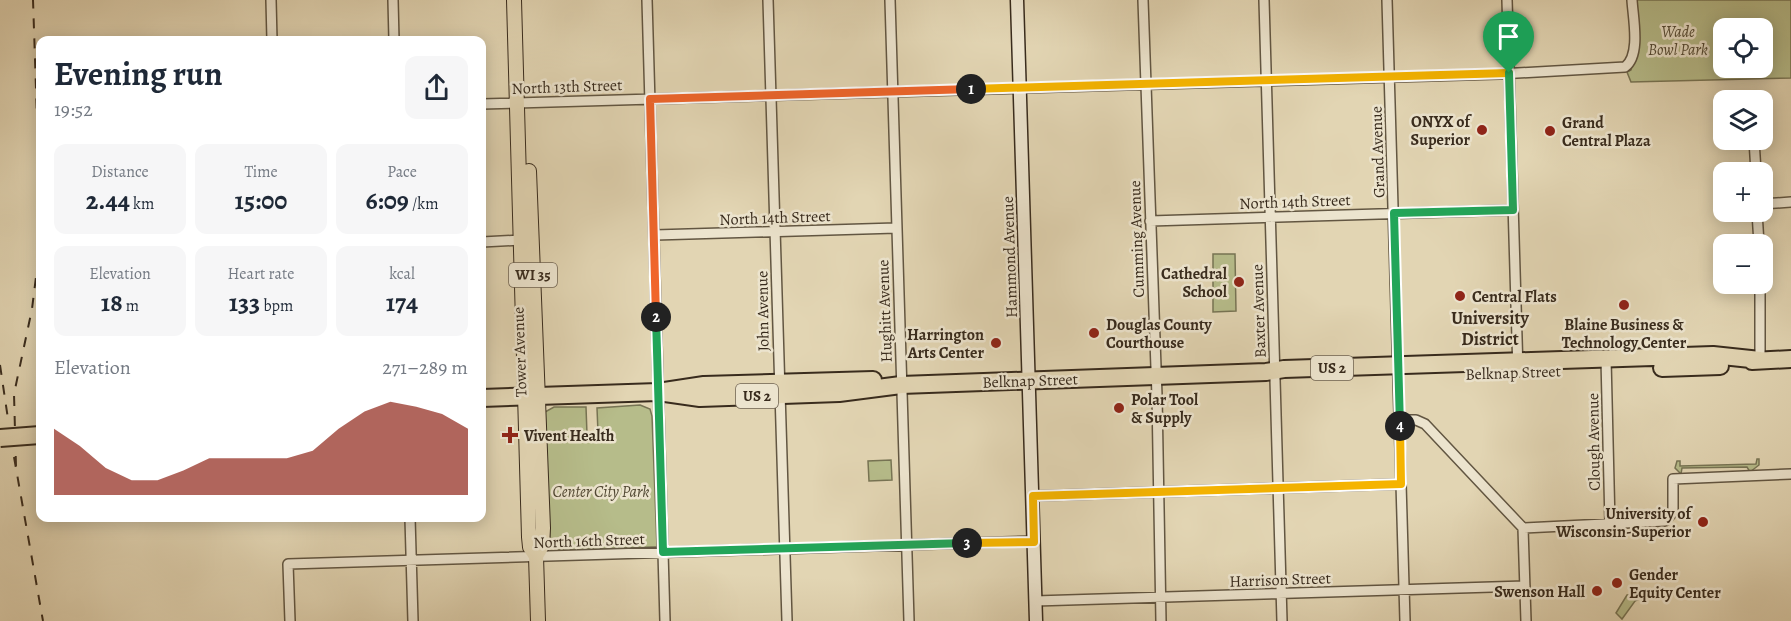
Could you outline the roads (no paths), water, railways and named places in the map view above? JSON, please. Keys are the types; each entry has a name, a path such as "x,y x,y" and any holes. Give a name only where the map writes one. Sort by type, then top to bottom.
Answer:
{"highway":[{"name":"Belknap Street","path":"486,398 658,392 700,398 779,389 852,392 901,385 1029,380 1606,364 1714,366 1760,360 1791,359"},
{"path":"0,438 36,435"}],"main road":[{"name":"Tower Avenue","path":"514,0 533,281 529,545 536,556 538,621"},
{"name":"Tower Avenue","path":"524,0 521,240 531,396"},
{"path":"521,240 526,243 528,266 533,281"}],"street":[{"path":"271,0 272,36"},
{"path":"393,0 394,36"},
{"path":"647,0 665,621"},
{"name":"John Avenue","path":"768,0 787,621"},
{"name":"Hughitt Avenue","path":"890,0 909,621"},
{"name":"Hammond Avenue","path":"1017,0 1036,621"},
{"name":"Cumming Avenue","path":"1143,0 1156,376 1161,621"},
{"name":"Baxter Avenue","path":"1264,0 1271,217 1272,373 1279,488 1282,621"},
{"name":"Grand Avenue","path":"1387,0 1405,621"},
{"path":"1507,0 1518,367"},
{"name":"North 13th Street","path":"486,104 892,90 1390,77 1625,67 1632,59 1632,0"},
{"path":"1773,203 1791,202"},
{"name":"North 14th Street","path":"1150,221 1513,210"},
{"name":"North 14th Street","path":"655,235 896,228"},
{"path":"486,242 521,240"},
{"path":"1760,294 1762,340 1760,360"},
{"name":"Clough Avenue","path":"1606,364 1610,524"},
{"path":"1400,420 1416,420 1425,424 1523,528 1526,621"},
{"path":"1523,528 1663,521 1673,512 1673,479 1791,474"},
{"path":"1033,496 1401,484"},
{"path":"410,522 413,621"},
{"name":"North 16th Street","path":"290,621 288,564 1034,542"},
{"name":"Harrison Street","path":"1035,601 1525,586"}],"railway":[{"path":"33,0 36,88"},
{"path":"16,466 14,394 32,309 36,277"},
{"path":"0,365 8,419"},
{"path":"14,457 43,621"}],"place":[{"name":"ONYX of Superior","path":"1482,130"},
{"name":"Grand Central Plaza","path":"1550,131"},
{"name":"Cathedral School","path":"1239,282"},
{"name":"Central Flats","path":"1460,296"},
{"name":"Blaine Business & Technology Center","path":"1624,305"},
{"name":"Douglas County Courthouse","path":"1094,333"},
{"name":"Harrington Arts Center","path":"996,343"},
{"name":"Polar Tool & Supply","path":"1119,408"},
{"name":"Vivent Health","path":"510,435"},
{"name":"University of Wisconsin-Superior","path":"1703,522"},
{"name":"Gender Equity Center","path":"1617,583"},
{"name":"Swenson Hall","path":"1597,591"}],"district":[{"name":"University District","path":"1490,328"}],"park label":[{"name":"Wade Bowl Park","path":"1678,40"},
{"name":"Center City Park","path":"601,491"}]}
